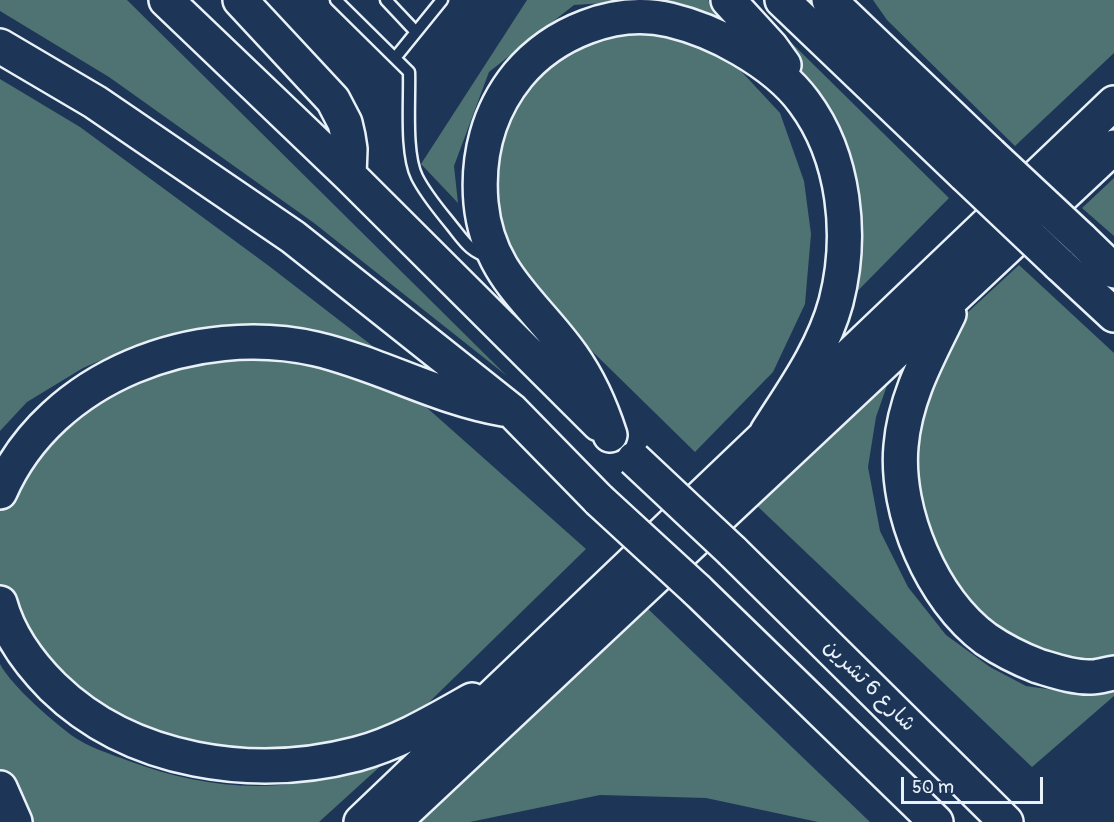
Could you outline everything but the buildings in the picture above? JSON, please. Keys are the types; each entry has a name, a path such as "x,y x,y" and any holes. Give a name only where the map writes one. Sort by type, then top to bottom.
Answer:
{"main road":[{"name":"شارع 6 تشرين","path":"166,0 349,175 634,459 732,551 1006,822"},
{"path":"240,0 333,100 348,136 351,156 349,175"},
{"path":"729,0 771,47 788,71 821,129 834,163 842,197 843,268 836,303 824,336 808,368 767,432"},
{"path":"782,0 1114,315"},
{"path":"829,0 1114,271"},
{"path":"610,435 603,414 583,373 557,337 510,283 496,258 486,232 479,175 483,144 493,115 508,88 527,64 551,45 578,30 608,21 638,16 668,19 728,41 756,57 781,76 804,101"},
{"path":"0,46 95,102 293,237 512,411 599,500 697,590 936,822"},
{"path":"361,822 1114,102"},
{"path":"394,822 1114,147"},
{"path":"958,295 917,380 905,413 901,448 902,483 909,518 921,551 937,582 957,611 985,638 1019,659 1056,672 1091,677 1114,673"},
{"path":"0,492 25,450 66,406 94,386 126,369 190,348 254,342 286,344 318,350 448,396 512,411"},
{"path":"0,603 16,642 34,668 63,696 96,720 132,740 170,753 217,763 264,766 311,764 402,739 474,698 542,651"},
{"path":"0,788 15,822"}],"lane":[{"path":"336,0 409,72 410,158 424,190 469,247 480,255 496,258"},
{"path":"386,0 416,32"},
{"path":"395,58 441,0"}],"green space":[{"path":"0,0 127,0 507,376 314,223 109,77 0,11"},
{"path":"527,0 650,0 574,5 489,72 454,166 458,203 421,164"},
{"path":"661,0 708,0 735,32"},
{"path":"748,0 949,198 831,318 847,209"},
{"path":"873,0 1114,0 1114,53 1015,146 887,20"},
{"path":"657,29 727,56 780,113 804,181 811,234 805,304 773,372 695,452 501,262 484,171 511,88 583,36"},
{"path":"0,79 80,127 269,266 392,361 262,327 198,330 141,343 83,368 27,402 0,431"},
{"path":"1114,178 1114,236 1082,208"},
{"path":"1019,265 1114,353 1114,659 1077,664 1037,657 970,618 912,523 917,380 941,337"},
{"path":"264,354 316,361 384,385 425,406 586,549 418,713 387,732 300,753 209,753 88,708 0,601 0,491 21,453 148,370"},
{"path":"892,371 876,417 868,467 880,531 908,587 946,635 990,667 1026,686 1075,693 1114,689 1114,696 1032,767 753,502"},
{"path":"645,606 870,822 818,822 706,798 600,795 470,822 410,822"},
{"path":"0,664 10,679 29,699 71,735 99,750 129,761 194,780 259,786 304,782 339,773 396,752 319,822 18,822 0,784"}]}
